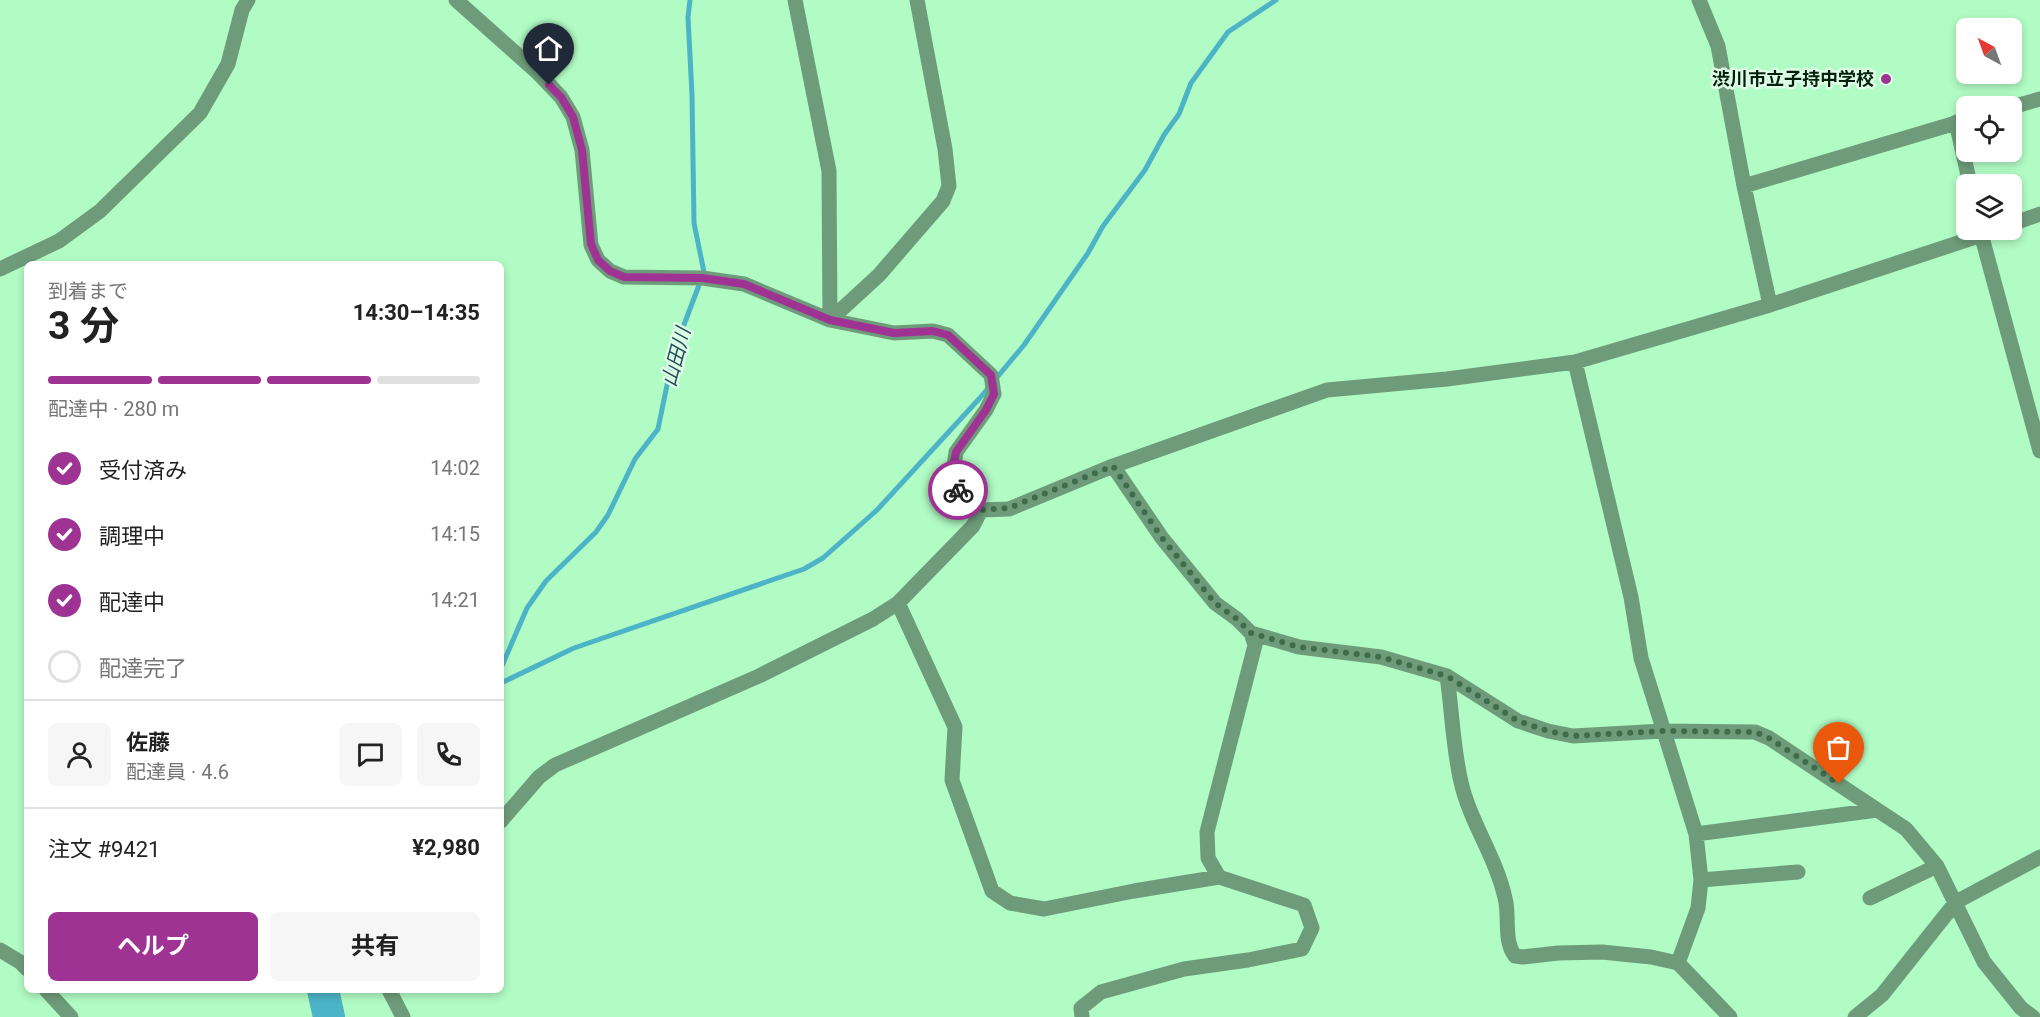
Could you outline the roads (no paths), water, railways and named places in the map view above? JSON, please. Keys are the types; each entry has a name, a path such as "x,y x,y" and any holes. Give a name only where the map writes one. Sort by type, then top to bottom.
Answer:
{"street":[{"path":"0,269 59,241 100,211 200,114 228,64 242,10 248,0"},
{"path":"456,0 554,89 573,117 582,150 591,244 598,260 610,271 624,277 708,279 744,284 830,320 894,333 933,331 948,335 991,375 994,394 986,410 956,452 952,473 957,489 981,510 1009,508 1113,466 1327,390 1447,379 1575,362 1770,305 1958,240"},
{"path":"795,0 829,171 830,320"},
{"path":"830,320 879,274 943,201 949,186 945,149 916,0"},
{"path":"1699,0 1718,46 1744,186 1770,305"},
{"path":"2022,104 2040,99"},
{"path":"1744,186 1956,122"},
{"path":"2022,220 2040,214"},
{"path":"1983,240 2039,445"},
{"path":"1575,362 1631,597 1641,658 1696,834 1701,880 1698,908 1678,963"},
{"path":"1113,466 1162,538 1215,603 1251,633 1255,645 1207,832 1208,858 1219,877"},
{"path":"504,817 538,777 555,765 759,676 873,619 898,603 973,526 981,510"},
{"path":"898,603 955,727 952,780 992,891 1010,903 1044,909 1219,877 1304,905 1312,928 1302,949 1248,960 1184,969 1101,992 1081,1008 1082,1017"},
{"path":"1251,633 1299,647 1381,657 1447,676 1518,721 1548,731 1573,736 1663,731 1755,732 1769,738 1906,829 1937,866 1984,962 2021,1008 2033,1017"},
{"path":"1447,676 1461,782 1471,813 1499,874 1506,900 1509,948 1515,956 1558,952 1602,952 1651,957 1678,963 1730,1017"},
{"path":"1696,834 1877,810"},
{"path":"1855,1017 1882,995 1956,902 2040,857"},
{"path":"1870,898 1937,866"},
{"path":"1701,880 1798,872"},
{"path":"0,950 24,966"},
{"path":"49,993 70,1017"},
{"path":"390,993 403,1017"}],"waterway":[{"name":"山田川","path":"504,661 527,608 546,581 596,532 608,515 635,459 658,429 674,351 704,272 694,223 688,17 690,0"},
{"path":"504,682 574,648 804,569 823,558 877,510 979,399 1024,345 1088,253 1103,226 1145,170 1164,135 1179,114 1191,83 1228,32 1276,0"},
{"name":"山田川","path":"324,993 329,1017"}],"place":[{"name":"渋川市立子持中学校","path":"1886,79"}]}
